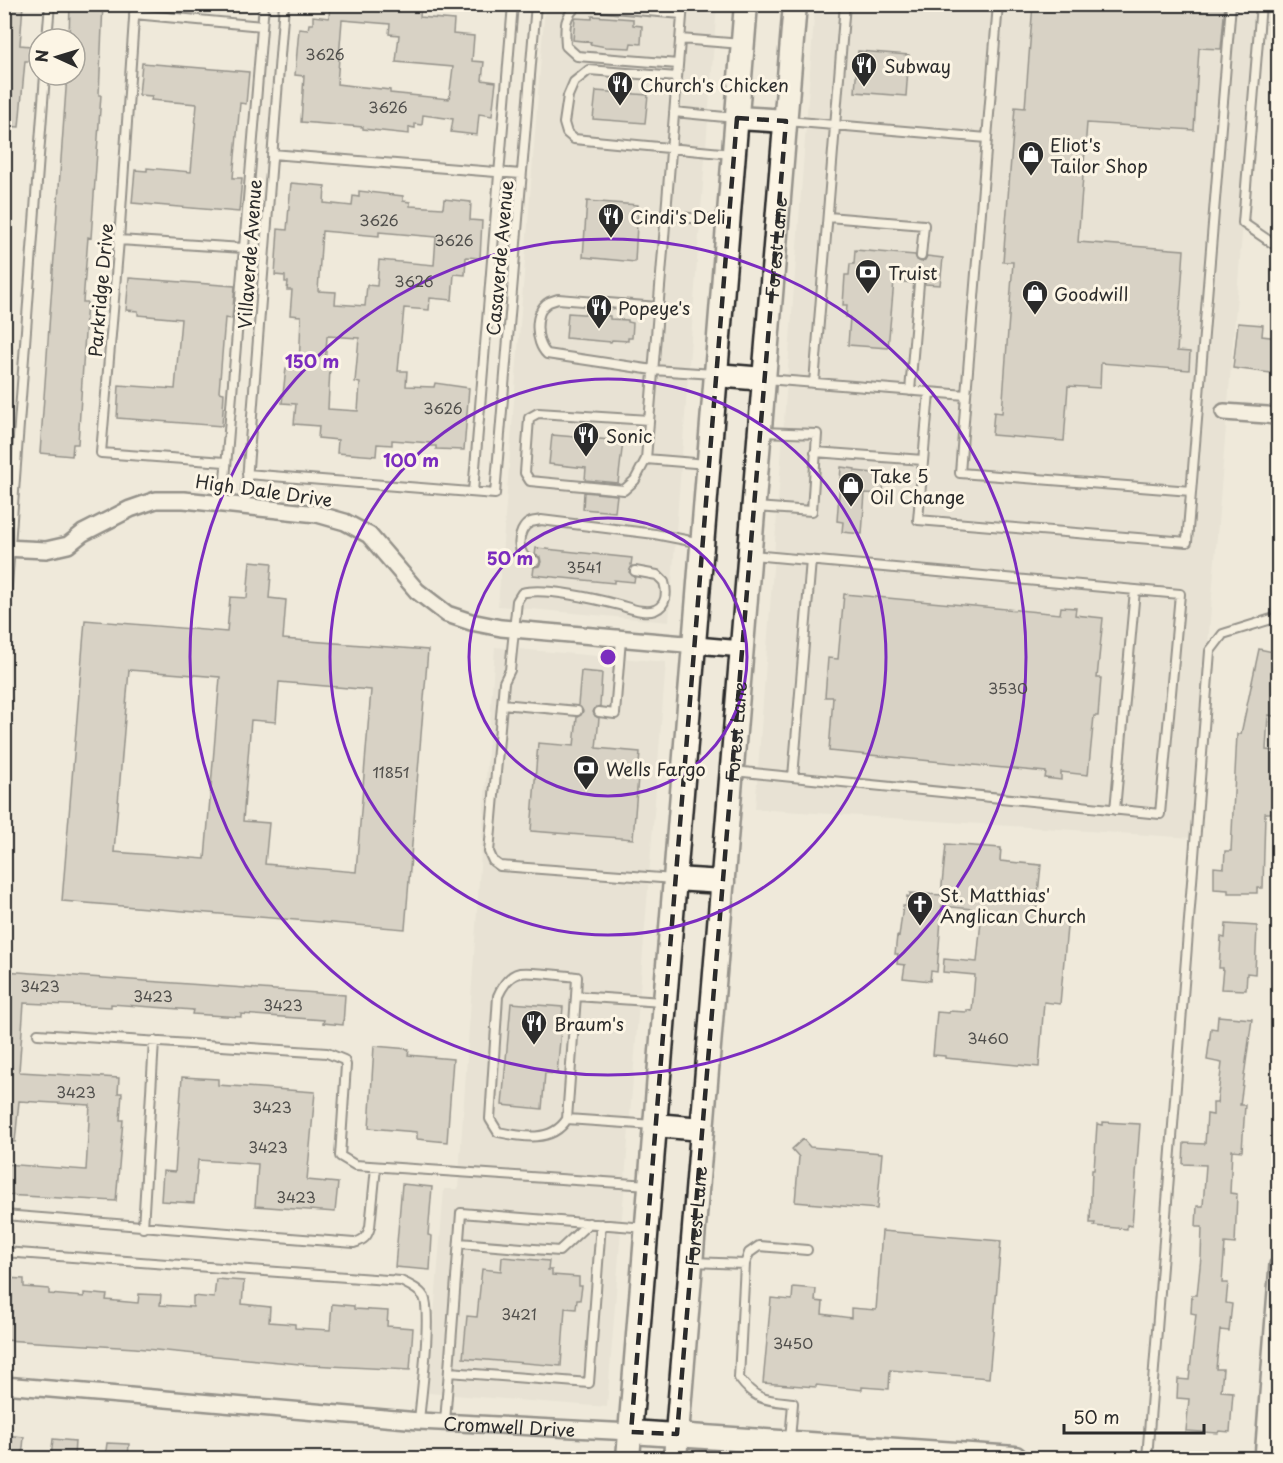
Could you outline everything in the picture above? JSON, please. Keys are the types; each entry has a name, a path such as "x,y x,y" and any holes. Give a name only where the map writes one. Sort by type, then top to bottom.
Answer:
{"main road":[{"path":"628,1458 746,4"},
{"name":"Forest Lane","path":"675,1458 795,4"},
{"path":"737,118 786,121"},
{"path":"716,375 764,379"},
{"path":"675,879 723,882"},
{"path":"655,1125 702,1129"},
{"name":"Cromwell Drive","path":"631,1432 1015,1458"}],"street":[{"path":"1224,412 1278,417"},
{"name":"High Dale Drive","path":"7,548 46,550 68,545 83,533 130,509 156,500 184,500 317,514 345,522 369,535 417,591 447,614 471,622 514,629 742,649"},
{"path":"1263,1458 1278,1265"},
{"name":"Cromwell Drive","path":"4,1385 445,1422 631,1432"}],"lane":[{"path":"49,27 50,4"},
{"name":"Parkridge Drive","path":"135,4 119,240 101,453 225,462"},
{"path":"222,504 264,4"},
{"name":"Villaverde Avenue","path":"245,506 284,4"},
{"name":"Casaverde Avenue","path":"473,492 513,4"},
{"name":"Casaverde Avenue","path":"247,474 495,494 536,4"},
{"path":"649,420 538,412 529,418 525,473 530,481 624,490 635,480 646,459 683,4"},
{"path":"814,383 845,4"},
{"path":"998,4 960,473 1191,491"},
{"path":"929,392 918,520 1187,542 1231,4"},
{"path":"1261,4 1243,224 1278,247"},
{"path":"678,64 577,56 566,46 565,25 570,12 578,5 682,14"},
{"path":"134,14 262,26"},
{"path":"680,39 743,44"},
{"path":"677,77 589,70 574,82 568,96 564,123 567,133 574,139 734,154"},
{"path":"4,626 7,548 44,87"},
{"path":"674,112 737,118"},
{"path":"786,121 987,138"},
{"path":"272,154 521,174"},
{"path":"666,216 729,221"},
{"path":"828,217 924,225 921,256"},
{"path":"119,240 243,248"},
{"path":"910,391 919,283"},
{"path":"658,307 558,299 548,303 540,312 537,334 541,348 547,354 653,370 716,375"},
{"path":"764,379 966,395"},
{"path":"754,507 812,511 817,434 760,432"},
{"path":"815,452 923,460"},
{"path":"646,459 709,464"},
{"path":"534,561 528,561 519,548 524,528 530,522 541,520 655,534 702,543"},
{"path":"732,770 1160,814 1180,594 750,555"},
{"path":"793,777 811,560"},
{"path":"635,571 657,575 664,582 666,599 655,610 644,612 617,604 541,591 522,593 518,601 510,670 504,682 489,852 492,861 500,867 675,879"},
{"path":"1115,810 1134,590"},
{"path":"1147,1458 1210,651 1223,634 1278,617"},
{"path":"600,712 615,714 621,639"},
{"path":"502,704 577,711"},
{"path":"519,973 577,977 576,996 567,1119 561,1128 537,1136 516,1136 498,1132 490,1119 498,996 503,987 519,973"},
{"path":"576,996 665,1002"},
{"path":"38,1034 327,1053 344,1060 346,1065 340,1156 355,1165 651,1185"},
{"path":"143,1228 154,1041"},
{"path":"567,1119 655,1125"},
{"path":"4,1215 354,1244 367,1236 370,1227 376,1167"},
{"path":"445,1422 461,1213 647,1228"},
{"path":"459,1243 559,1251 588,1223"},
{"path":"449,1372 589,1383 601,1224"},
{"path":"789,1444 793,1403 764,1400 749,1391 739,1378 745,1264 749,1252 759,1246 807,1250"},
{"path":"4,1252 401,1281 414,1287 424,1297 428,1315 419,1420"},
{"path":"691,1262 745,1264"}],"highlighted area":[{"path":"737,118 786,121 677,1434 631,1432 665,1002"}],"shaded area":[{"path":"545,5 717,5 669,622 498,606"},
{"path":"815,5 1261,5 1192,838 755,809"},
{"path":"495,647 666,662 607,1407 428,1393 444,1189 458,1189"}],"building":[{"path":"4,4 23,4 20,45 27,46 27,61 25,61 19,127 4,126"},
{"path":"70,4 103,4 99,95 101,95 91,238 88,237 83,302 87,302 78,444 73,444 72,456 40,453 66,87 87,87 87,27 69,27"},
{"path":"330,4 421,4 420,17 454,20 453,34 474,36 472,61 484,62 482,80 496,82 492,116 479,114 477,135 451,132 453,119 423,115 422,125 415,124 415,128 409,127 409,134 363,129 363,127 301,122 304,76 295,75 299,29 308,30 309,24 313,24 313,16 329,18","holes":["342,20 390,24 389,34 399,35 396,62 453,67 449,99 390,93 390,90 337,84"]},
{"path":"1033,4 1225,5 1221,49 1199,48 1194,130 1087,123 1078,242 1184,250 1177,351 1190,352 1189,370 1101,363 1100,388 1068,386 1064,441 992,435 994,412 1002,413 1013,262 1003,262 1015,107 1025,108"},
{"path":"592,16 633,19 633,25 642,26 641,44 631,43 630,48 606,47 573,40 575,18 592,19"},
{"path":"858,51 909,55 906,96 855,92"},
{"path":"142,63 249,72 246,104 240,103 233,178 242,178 239,212 132,203 135,170 147,171 147,168 191,172 197,104 151,100 152,96 139,95"},
{"name":"Church's Chicken","path":"596,91 648,95 645,123 593,119"},
{"path":"291,183 325,186 324,203 352,206 353,196 359,197 359,191 403,196 403,201 410,202 410,206 443,208 444,199 471,202 470,220 482,221 480,258 466,257 465,275 454,274 452,300 430,298 429,310 404,308 398,371 407,371 406,386 434,387 435,383 469,388 464,450 436,449 436,446 430,446 430,443 392,440 392,445 377,444 376,456 337,453 338,440 318,438 319,426 294,424 296,404 282,403 286,368 299,369 301,316 290,315 292,290 287,290 288,282 285,282 285,276 275,275 278,229 287,230","holes":["322,231 379,236 379,232 436,237 434,265 379,260 377,286 367,285 365,306 335,304 336,292 318,291","327,336 359,338 355,382 360,383 358,411 328,409 330,368 325,367"]},
{"name":"Cindi's Deli","path":"587,201 638,205 635,262 583,257"},
{"name":"Truist","path":"855,250 915,255 921,262 927,256 943,258 940,285 925,284 920,277 916,278 913,283 894,281 888,348 848,345 850,317 846,317 847,305 843,305 845,275 849,275 850,264 854,264"},
{"path":"129,278 235,286 232,319 225,318 219,392 224,393 222,426 117,418 119,385 175,389 181,319 138,315 138,311 126,310"},
{"name":"Popeye's","path":"568,313 610,316 610,319 628,320 633,323 632,338 628,338 628,341 612,340 611,342 566,338"},
{"path":"1238,323 1263,325 1262,336 1278,338 1278,374 1233,368"},
{"name":"Sonic","path":"552,435 623,441 618,483 585,480 586,468 549,464"},
{"name":"Take 5 Oil Change","path":"841,467 884,474 883,494 865,493 862,534 842,532 843,522 837,521"},
{"path":"584,492 617,495 615,512 583,509"},
{"path":"536,548 632,558 629,572 635,577 634,582 614,580 614,583 533,575 534,567 539,566 541,562 540,557 535,555"},
{"path":"250,561 272,563 269,598 286,600 283,639 428,650 405,929 62,901 85,620 227,632 230,597 247,598","holes":["129,670 220,677 205,859 114,852","279,682 371,690 356,872 265,864 269,823 243,821 251,720 276,722"]},
{"path":"844,594 1060,614 1061,607 1076,608 1075,615 1103,618 1097,678 1101,678 1098,716 1094,716 1088,775 1061,772 1061,780 1045,778 1046,772 829,751 833,697 825,697 828,658 838,659"},
{"path":"1259,649 1278,653 1278,717 1268,715 1266,750 1275,751 1271,813 1265,813 1263,888 1257,888 1257,893 1228,893 1228,890 1214,889 1214,867 1224,868 1225,851 1231,851 1237,734 1241,734"},
{"name":"Wells Fargo","path":"581,671 602,673 600,706 593,712 599,718 596,748 640,752 633,839 531,831 538,743 574,746 577,717 583,711 578,705"},
{"name":"St. Matthias' Anglican Church","path":"946,844 1001,848 1000,861 1041,865 1036,913 1068,916 1060,1004 1044,1002 1039,1067 933,1055 937,1012 972,1011 975,975 943,972 944,959 977,962 982,910 942,906 937,972 931,971 930,981 903,978 905,965 897,964 898,954 895,954 903,906 906,906 907,896 910,897 910,893 941,895"},
{"path":"1226,924 1257,926 1255,974 1247,973 1246,990 1221,989 1223,968 1219,968 1221,937 1225,938"},
{"path":"4,971 345,995 343,1025 323,1023 324,1020 241,1014 241,1017 192,1014 193,1010 111,1004 111,1007 24,1003 20,1072 119,1078 118,1093 122,1093 120,1120 123,1120 116,1201 4,1195 4,1164 86,1170 90,1105 19,1101 15,1142 4,1141"},
{"name":"Braum's","path":"511,1003 563,1007 557,1074 545,1073 542,1109 502,1105"},
{"path":"1218,1016 1252,1019 1240,1105 1245,1105 1242,1151 1232,1150 1230,1193 1237,1194 1235,1244 1225,1243 1222,1283 1228,1283 1226,1303 1232,1304 1229,1331 1220,1330 1216,1369 1223,1369 1221,1391 1233,1392 1230,1432 1219,1431 1218,1433 1186,1431 1189,1399 1177,1398 1178,1379 1189,1380 1196,1314 1191,1313 1192,1295 1197,1295 1201,1257 1202,1227 1196,1227 1197,1206 1203,1206 1206,1165 1183,1164 1184,1143 1205,1144 1207,1114 1213,1115 1213,1103 1217,1103 1222,1063 1207,1060 1211,1028 1217,1029"},
{"path":"374,1046 409,1049 408,1055 453,1059 447,1142 417,1139 417,1132 369,1128"},
{"path":"182,1077 218,1079 218,1085 315,1092 307,1180 338,1183 335,1212 255,1206 258,1164 198,1160 194,1203 161,1201 163,1171 175,1172"},
{"path":"1103,1122 1140,1124 1132,1226 1127,1225 1127,1229 1094,1226 1095,1223 1090,1223 1097,1124 1103,1125"},
{"path":"803,1139 810,1147 882,1153 877,1209 795,1202 799,1157 792,1149"},
{"path":"402,1184 432,1187 428,1235 432,1236 430,1270 395,1267"},
{"path":"882,1231 1001,1241 989,1378 890,1370 889,1389 862,1387 862,1390 763,1383 771,1298 792,1300 793,1287 816,1289 815,1301 823,1302 822,1314 851,1318 851,1308 876,1310"},
{"path":"502,1257 549,1261 548,1270 552,1270 552,1275 579,1277 579,1286 582,1286 576,1309 565,1308 561,1366 463,1358 467,1316 477,1317 482,1269 501,1271"},
{"path":"4,1278 24,1279 24,1287 49,1289 49,1294 84,1297 84,1293 107,1295 106,1300 138,1303 139,1294 161,1295 160,1305 193,1307 193,1296 214,1298 216,1279 244,1281 242,1304 270,1307 269,1322 295,1324 295,1328 330,1330 332,1304 354,1306 354,1309 388,1311 387,1326 413,1328 410,1370 310,1365 135,1348 4,1340"},
{"path":"4,1435 24,1437 22,1458 4,1458"},
{"path":"53,1439 75,1441 74,1458 51,1458"},
{"path":"107,1443 129,1444 128,1458 105,1458"}],"place":[{"name":"Subway","path":"864,88"},
{"name":"Church's Chicken","path":"620,107"},
{"name":"Eliot's Tailor Shop","path":"1031,177"},
{"name":"Cindi's Deli","path":"611,239"},
{"name":"Truist","path":"868,295"},
{"name":"Goodwill","path":"1035,316"},
{"name":"Popeye's","path":"599,330"},
{"name":"Sonic","path":"586,458"},
{"name":"Take 5 Oil Change","path":"851,508"},
{"name":"Wells Fargo","path":"586,791"},
{"name":"St. Matthias' Anglican Church","path":"920,927"},
{"name":"Braum's","path":"534,1046"}]}
